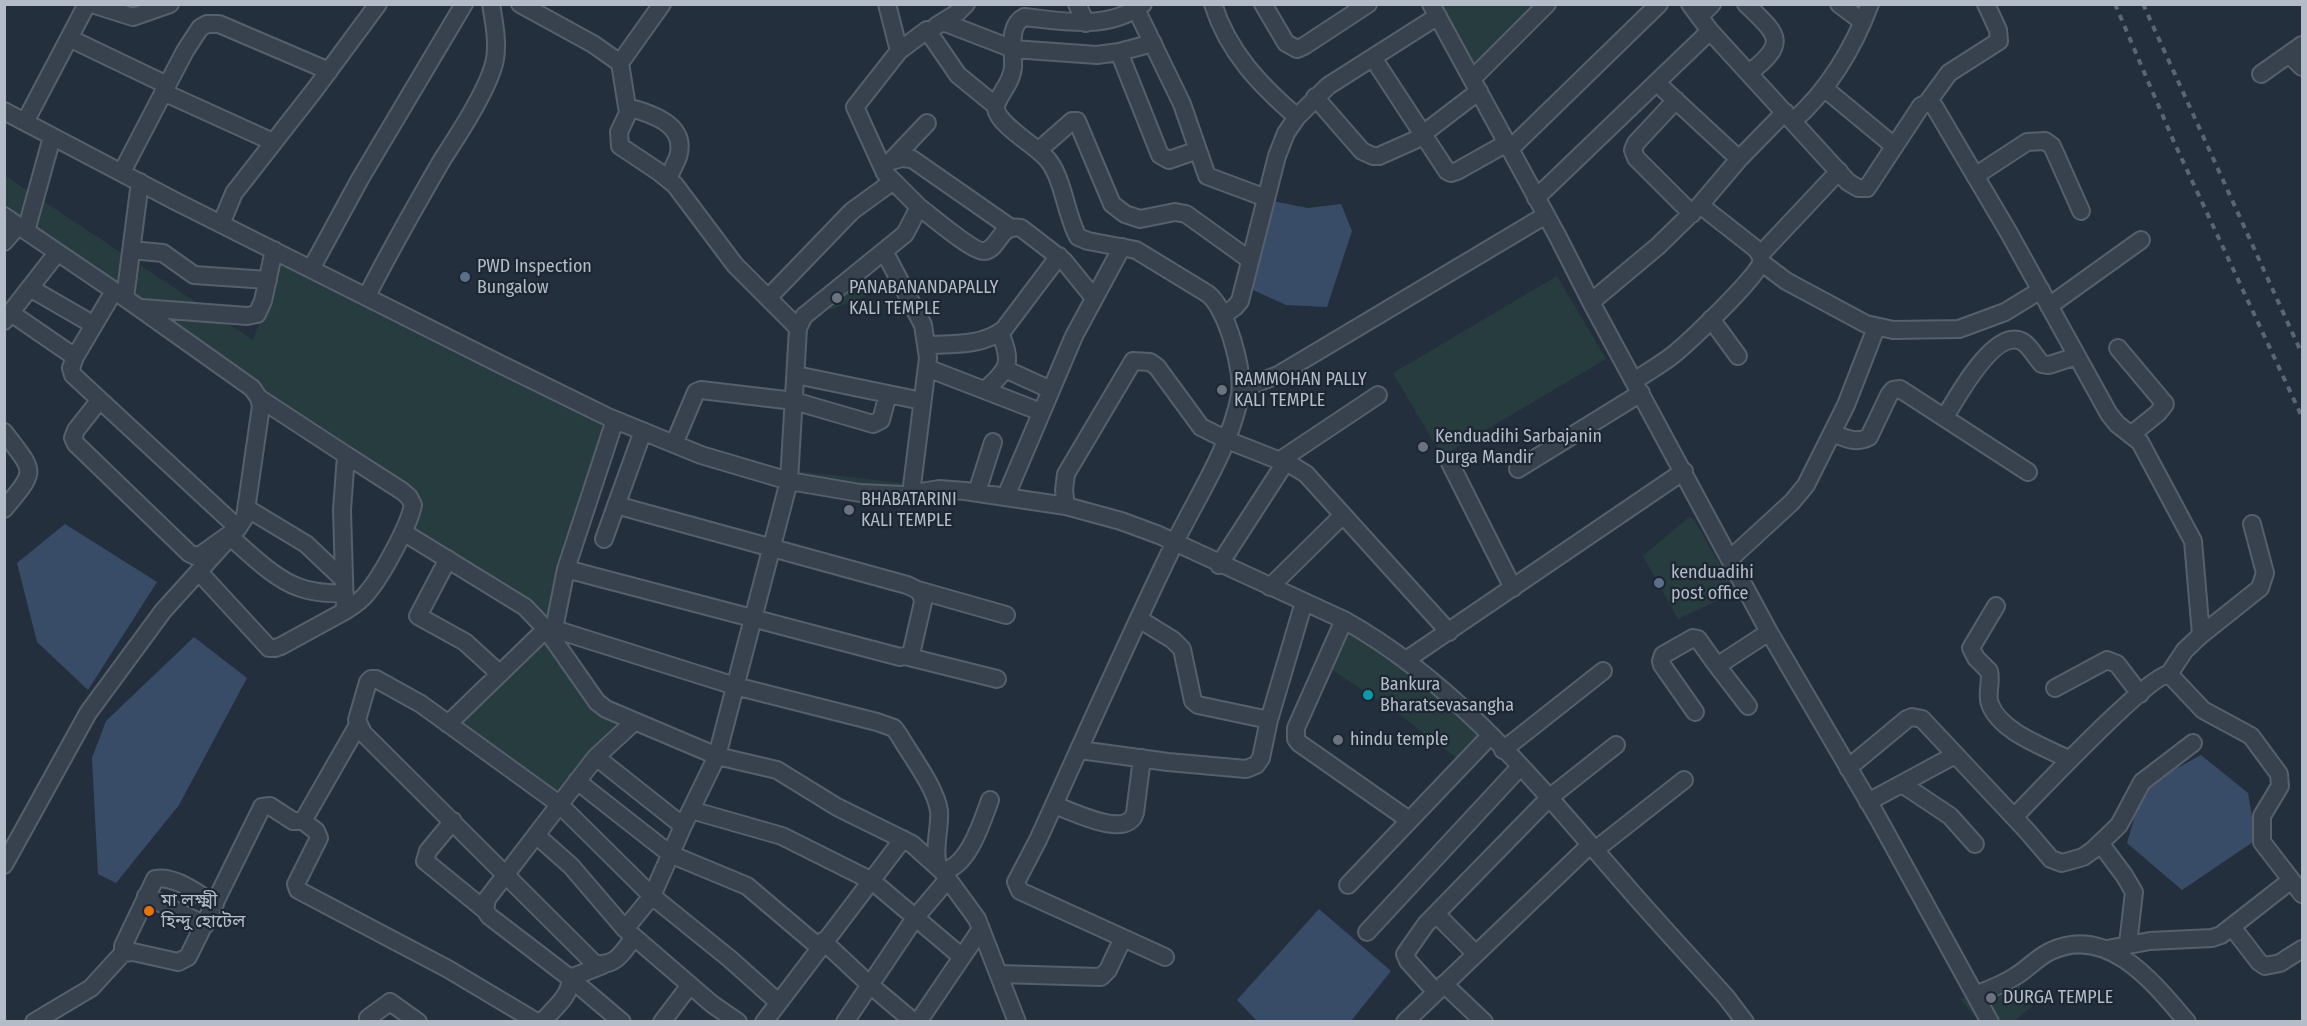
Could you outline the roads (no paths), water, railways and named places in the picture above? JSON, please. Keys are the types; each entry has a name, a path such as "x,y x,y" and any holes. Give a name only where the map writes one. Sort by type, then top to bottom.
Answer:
{"street":[{"path":"25,122 87,4"},
{"path":"92,4 133,17 170,4"},
{"path":"221,224 234,193 378,4"},
{"path":"311,269 360,179 464,4"},
{"path":"367,296 398,235 472,112 492,69 495,43 491,4"},
{"path":"520,4 593,44 620,63"},
{"path":"662,4 620,63 628,113 618,136 620,146 675,185 735,265 798,328"},
{"path":"888,4 899,51"},
{"path":"966,4 899,51 855,107 886,163 892,182 919,207 973,248 984,251 989,250 1011,228"},
{"path":"1077,4 1086,23"},
{"path":"1213,4 1219,21 1250,73 1297,117"},
{"path":"1263,4 1286,43 1297,49 1368,4"},
{"path":"1315,97 1362,151 1373,156 1383,156 1424,134 1476,85 1547,4"},
{"path":"1372,58 1443,166 1451,173 1508,146 1659,4"},
{"path":"1746,4 1772,29 1774,44 1769,56 1749,73"},
{"path":"1839,4 1863,22"},
{"path":"1591,302 1658,246 1696,209 1739,159 1789,117 1811,106 1863,22 1870,4"},
{"path":"1701,8 1710,31 1848,182 1858,188 1867,188 1914,114 1921,105 1927,103 1949,73 1999,41 1998,30 1986,4"},
{"path":"1165,957 1027,894 1017,887 1017,877 1038,840 1174,544 1227,440 1241,389 1240,379 1224,315 1216,302 1208,294 1146,255 1078,237 1053,166 1039,150 1011,128 997,111 998,99 1011,79 1013,27 1016,22 1024,17 1086,23 1100,22 1139,6 1153,43 1182,104 1207,176 1266,198"},
{"path":"1224,315 1235,308 1240,301 1277,156 1286,133 1297,117 1328,86 1372,58 1435,10 1770,632 1868,802 1990,1022"},
{"path":"943,22 1013,49 1090,55 1119,52 1153,43"},
{"path":"122,172 200,28 207,24 214,23 329,71"},
{"path":"927,30 958,75 996,106"},
{"path":"1536,198 1710,31"},
{"path":"69,38 165,89 273,142"},
{"path":"2261,74 2296,50 2302,67"},
{"path":"1119,52 1160,155 1169,160 1198,150"},
{"path":"1657,83 1739,159"},
{"path":"1824,88 1894,146"},
{"path":"1676,100 1636,143 1635,158 1696,209 1756,249 1761,259 1786,281 1876,328 1959,329 2006,312 2040,290"},
{"path":"1927,103 1934,106 1938,112 2109,414 2117,424 2132,434 2146,452 2193,541 2202,635"},
{"path":"627,107 656,116 676,133 679,145 678,156 668,179"},
{"path":"4,111 221,224 615,420 701,455 789,481 860,493 910,494 939,489 977,492 1066,506 1121,521 1159,536 1344,620 1406,660 1436,683 1490,736 1593,847 1726,997 1745,1022"},
{"path":"1039,150 1072,121 1077,121 1112,204 1125,214 1140,219 1175,212 1186,214 1250,261"},
{"path":"886,163 927,123"},
{"path":"4,242 16,224 52,137"},
{"path":"1975,176 2027,142 2046,141 2052,146 2081,211"},
{"path":"886,163 902,158 916,161 1011,228 1021,228 1059,256 1094,298"},
{"path":"1518,469 1637,387 1711,319 1755,273 1761,259 1839,171"},
{"path":"140,182 131,250 119,294 94,325 75,357 71,368 72,375 266,567 293,585 311,591 345,587"},
{"path":"769,297 852,211 892,182"},
{"path":"570,978 614,961 652,896 717,756 789,481 798,328 804,316 811,309 904,234 919,207"},
{"path":"1241,389 1278,375 1546,215"},
{"path":"16,224 252,388 259,398 409,497 412,505 403,532 373,586 356,604 275,648 269,648 199,572"},
{"path":"2049,306 2141,240"},
{"path":"1006,496 1074,336 1122,247"},
{"path":"131,250 163,253 194,275 268,280"},
{"path":"139,308 247,316 257,314 261,308 274,250"},
{"path":"884,251 923,325 927,345 927,368 910,494"},
{"path":"57,253 8,317 75,357"},
{"path":"927,345 975,341 991,338 1000,332 1059,256"},
{"path":"30,288 94,325"},
{"path":"1711,319 1738,356"},
{"path":"1731,558 1798,495 1846,405 1876,328"},
{"path":"986,390 1001,376 1009,357 1000,332"},
{"path":"1945,417 1980,362 2008,342 2016,340 2024,343 2042,364 2077,356"},
{"path":"2118,348 2165,404 2158,413 2132,434"},
{"path":"1066,506 1064,490 1066,474 1133,361 1150,362 1157,366 1196,422 1208,432 1306,474 1449,633"},
{"path":"927,368 1041,412"},
{"path":"1005,369 1051,390"},
{"path":"796,375 922,401"},
{"path":"1832,433 1850,440 1862,441 1869,437 1888,395 1893,390 1900,389 2028,472"},
{"path":"674,444 696,392 701,390 794,400 877,424 881,420 888,394"},
{"path":"1219,564 1282,462 1378,395"},
{"path":"4,865 88,714 163,611 234,533 248,509 260,411 259,398"},
{"path":"99,401 76,430 73,438 76,444 189,553 195,556 202,554 234,533"},
{"path":"448,724 550,629 566,569 615,420"},
{"path":"604,539 643,431"},
{"path":"4,432 27,462 30,471 27,483 4,509"},
{"path":"977,492 993,442"},
{"path":"345,611 342,510 346,455"},
{"path":"1450,463 1513,588"},
{"path":"1406,660 1449,633 1684,471"},
{"path":"616,505 907,585 1006,615"},
{"path":"248,509 306,544 345,587"},
{"path":"1270,587 1343,514"},
{"path":"2014,817 2102,728 2157,679 2169,674 2186,651 2202,635 2260,588 2265,573 2252,525"},
{"path":"403,532 518,601 550,629 597,702 634,722 717,756 777,770 837,807 912,844 945,875"},
{"path":"448,559 418,616 465,642 500,674"},
{"path":"566,569 997,679"},
{"path":"905,656 909,655 912,650 923,602 918,590"},
{"path":"1080,750 1250,768 1256,765 1261,758 1269,720 1304,602"},
{"path":"1996,606 1971,648 1976,658 1989,671 1989,702 1993,711 2008,728 2070,760"},
{"path":"1139,619 1173,640 1182,649 1193,701 1198,705 1269,720"},
{"path":"1344,620 1300,718 1296,728 1296,739 1409,820"},
{"path":"550,629 735,686 894,728 937,804 939,820 936,860 938,868 972,911 981,928 1017,1022"},
{"path":"1715,663 1725,662 1770,632"},
{"path":"1695,712 1662,664 1661,658 1675,647 1693,638 1698,639 1748,706"},
{"path":"2055,688 2107,660 2117,664 2140,694"},
{"path":"1503,750 1603,671"},
{"path":"2169,674 2203,710 2251,736 2279,774 2280,786 2262,816 2261,836 2265,848 2302,894"},
{"path":"303,821 358,725 360,704 365,688 372,678 383,682 421,704 559,804 652,896 730,959 778,1002"},
{"path":"1848,768 1912,717 1922,719 2051,859 2057,862 2067,862 2083,857 2100,843 2119,825 2142,782 2193,743"},
{"path":"485,910 488,899 596,757 634,722"},
{"path":"358,725 363,733 594,963 603,965"},
{"path":"1348,885 1490,736"},
{"path":"1484,1022 1408,961 1405,954 1409,945 1436,914 1549,798 1616,745"},
{"path":"1868,802 1955,755"},
{"path":"596,757 683,825"},
{"path":"1054,805 1110,825 1128,824 1133,820 1135,813 1142,758"},
{"path":"1367,932 1520,767"},
{"path":"1405,1022 1593,847 1684,780"},
{"path":"577,781 670,854 747,886 916,1022 981,928"},
{"path":"1902,783 1950,816 1975,844"},
{"path":"845,1022 945,875 975,841 990,800"},
{"path":"34,1022 91,988 123,953 133,951 178,962 188,957 262,807 270,806 293,821 303,821 316,831 319,838 296,884 298,890 448,969 537,1022"},
{"path":"691,810 782,836 872,881 962,957"},
{"path":"453,821 428,851 425,861 485,910 489,916 570,978 622,1022"},
{"path":"537,835 571,866 629,933 712,1004 738,1022"},
{"path":"764,1022 903,839"},
{"path":"2100,843 2134,892 2128,944"},
{"path":"123,953 123,946 155,879 163,877 179,883 215,904"},
{"path":"2107,949 2128,944 2203,940 2221,935 2290,881"},
{"path":"146,896 205,925"},
{"path":"1436,914 1476,954"},
{"path":"2232,927 2259,962 2265,966 2280,963 2302,949"},
{"path":"999,974 1101,977 1108,970 1123,938"},
{"path":"1976,995 2016,976 2054,950 2091,945 2107,949 2156,986 2187,1022"},
{"path":"542,1022 567,994 571,984 570,978"},
{"path":"662,1022 690,985"},
{"path":"368,1018 390,1002 418,1022"}],"water":[{"path":"1272,201 1308,208 1341,204 1352,231 1327,307 1286,305 1251,289"},
{"path":"65,524 157,582 88,690 37,642 17,563"},
{"path":"194,637 247,678 179,805 116,883 98,874 92,758 106,721"},
{"path":"2201,755 2248,793 2256,840 2182,890 2127,843 2143,787"},
{"path":"1319,909 1391,971 1351,1021 1257,1021 1237,1000"}],"railway":[{"path":"2115,4 2174,142 2302,417"},
{"path":"2143,4 2302,354"}],"place":[{"name":"PWD Inspection Bungalow","path":"465,277"},
{"name":"PANABANANDAPALLY KALI TEMPLE","path":"837,298"},
{"name":"RAMMOHAN PALLY KALI TEMPLE","path":"1222,390"},
{"name":"Kenduadihi Sarbajanin Durga Mandir","path":"1423,447"},
{"name":"BHABATARINI KALI TEMPLE","path":"849,510"},
{"name":"kenduadihi post office","path":"1659,583"},
{"name":"Bankura Bharatsevasangha","path":"1368,695"},
{"name":"hindu temple","path":"1338,740"},
{"name":"মা লক্ষ্মী হিন্দু হোটেল","path":"149,911"},
{"name":"DURGA TEMPLE","path":"1991,998"}]}
